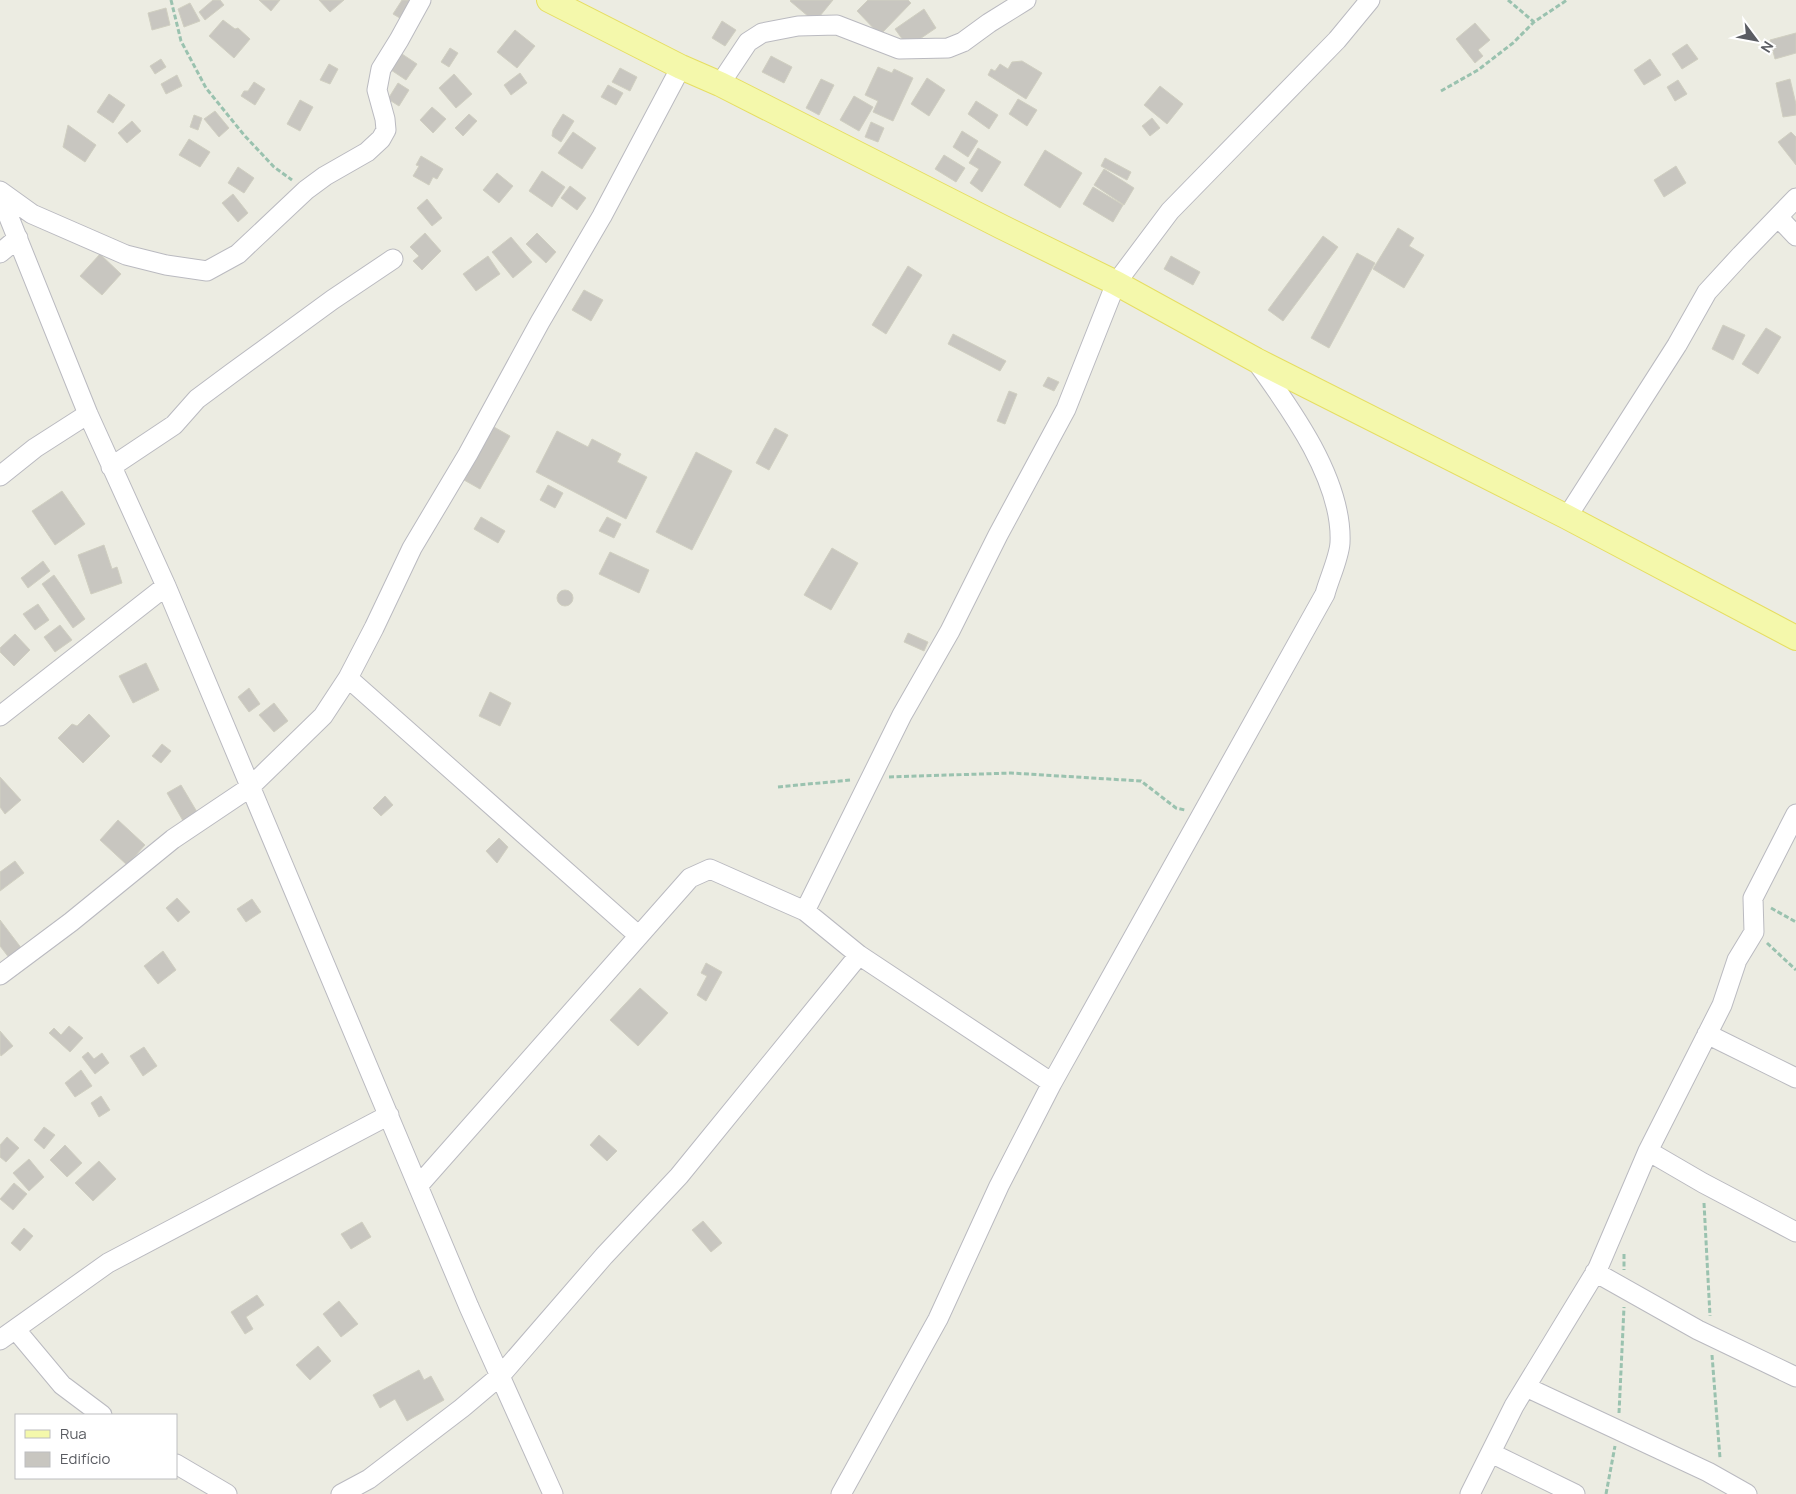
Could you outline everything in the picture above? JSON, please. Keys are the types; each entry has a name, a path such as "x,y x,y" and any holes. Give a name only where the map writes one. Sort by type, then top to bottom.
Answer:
{"main road":[{"path":"549,0 1116,284 1256,360 1567,517 1796,638"}],"street":[{"path":"0,191 32,214 126,255 166,265 207,271 238,254 306,190 325,176 367,152 382,139 386,130 385,119 376,90 381,69 400,40 421,0"},
{"path":"720,84 748,42 762,33 798,26 836,25 899,49 948,48 963,42 1026,0"},
{"path":"805,911 902,716 950,631 998,535 1066,409 1116,284 1170,211 1337,40 1370,0"},
{"path":"0,975 71,922 173,839 249,788 323,716 348,678 412,548 468,454 540,322 602,216 681,67"},
{"path":"0,195 88,414 166,586 249,788 418,1186 553,1494"},
{"path":"1567,517 1678,345 1707,292 1796,198"},
{"path":"1778,218 1796,236"},
{"path":"0,253 18,238"},
{"path":"111,467 174,425 197,399 232,373 332,300 393,259"},
{"path":"841,1494 938,1319 999,1186 1052,1084 1325,594 1340,545 1339,515 1312,445 1290,408 1256,360"},
{"path":"0,476 35,448 88,414"},
{"path":"0,716 166,586"},
{"path":"348,678 639,936"},
{"path":"1470,1494 1514,1406 1595,1272 1648,1151 1722,1005 1737,960 1754,932 1753,898 1796,814"},
{"path":"418,1186 690,878 710,869 805,911 859,955 1052,1084"},
{"path":"341,1494 368,1479 462,1408 501,1374 604,1256 679,1176 859,955"},
{"path":"1708,1034 1796,1078"},
{"path":"0,1340 108,1263 389,1115"},
{"path":"1648,1151 1703,1183 1796,1232"},
{"path":"1595,1272 1698,1330 1796,1377"},
{"path":"16,1330 62,1385 101,1414"},
{"path":"1526,1387 1708,1472 1746,1494"},
{"path":"1491,1453 1575,1494"},
{"path":"178,1465 227,1494"}],"path":[{"path":"171,0 180,42 206,88 244,135 274,167 306,190"},
{"path":"1508,0 1534,22"},
{"path":"1442,91 1478,70 1513,43 1534,22 1567,0"},
{"path":"778,787 870,778 1011,773 1141,780 1176,808 1203,813"},
{"path":"1753,898 1796,922"},
{"path":"1754,932 1796,970"},
{"path":"1606,1494 1618,1430 1624,1253"}],"building":[{"path":"213,0 220,0 224,5 205,20 199,12"},
{"path":"259,0 280,0 271,11"},
{"path":"319,0 344,0 330,12"},
{"path":"402,0 416,0 405,21 393,14"},
{"path":"791,0 833,0 815,22"},
{"path":"868,0 908,0 911,3 880,35 857,11"},
{"path":"190,3 200,21 184,27 178,9"},
{"path":"166,8 170,25 152,30 148,13"},
{"path":"924,9 936,28 908,47 895,29"},
{"path":"223,20 235,29 238,28 250,39 234,58 209,36"},
{"path":"722,21 736,30 725,46 712,38"},
{"path":"1475,23 1490,40 1478,50 1483,56 1475,63 1456,39"},
{"path":"515,30 535,46 517,68 497,52"},
{"path":"1796,33 1796,53 1775,59 1770,40"},
{"path":"1687,44 1698,59 1682,69 1672,54"},
{"path":"450,48 458,53 449,67 441,62"},
{"path":"402,54 417,64 406,80 391,70"},
{"path":"771,56 792,67 784,83 762,72"},
{"path":"161,59 166,67 155,74 150,66"},
{"path":"1650,59 1661,75 1644,85 1634,70"},
{"path":"1022,61 1042,73 1026,99 988,75 991,69 995,71 1000,64 1008,69 1012,62"},
{"path":"329,64 338,69 330,84 320,80"},
{"path":"878,67 892,73 894,69 913,78 893,121 873,112 878,101 865,95"},
{"path":"620,68 637,77 630,91 612,82"},
{"path":"520,73 527,83 511,95 504,85"},
{"path":"454,74 472,94 456,108 439,88"},
{"path":"177,75 182,86 166,94 161,84"},
{"path":"927,78 945,90 929,116 911,104"},
{"path":"821,79 834,85 819,115 806,108"},
{"path":"1790,79 1796,104 1796,115 1783,117 1776,83"},
{"path":"1678,80 1687,94 1675,101 1667,87"},
{"path":"254,82 265,89 255,105 241,96 244,91 248,91"},
{"path":"398,83 409,90 399,106 388,99"},
{"path":"608,85 623,93 616,105 601,97"},
{"path":"1160,86 1183,104 1167,124 1144,105"},
{"path":"109,94 125,105 113,123 97,112"},
{"path":"854,96 873,107 859,131 840,120"},
{"path":"1018,99 1037,110 1027,126 1009,114"},
{"path":"300,100 313,107 300,131 287,124"},
{"path":"976,101 998,115 989,129 968,114"},
{"path":"432,107 446,119 433,133 420,120"},
{"path":"215,111 229,128 219,137 204,119"},
{"path":"469,114 477,121 463,136 455,128"},
{"path":"563,114 574,121 561,142 552,136 553,130"},
{"path":"194,115 202,118 198,130 190,127"},
{"path":"1152,118 1160,128 1150,136 1142,126"},
{"path":"132,121 141,131 127,143 118,133"},
{"path":"871,122 884,128 878,142 865,137"},
{"path":"68,125 96,145 85,162 63,147"},
{"path":"962,131 978,141 968,157 953,147"},
{"path":"573,132 596,148 582,169 558,153"},
{"path":"1791,132 1796,137 1796,165 1778,142"},
{"path":"189,139 210,152 200,167 179,155"},
{"path":"978,148 1001,162 982,192 970,183 979,169 969,163"},
{"path":"1045,150 1082,173 1060,208 1024,185"},
{"path":"944,155 965,168 956,182 935,169"},
{"path":"421,156 443,169 437,179 433,177 429,185 413,176 419,166 416,165"},
{"path":"1105,158 1131,172 1127,180 1101,166"},
{"path":"1676,166 1686,183 1664,197 1654,180"},
{"path":"238,167 254,178 244,193 228,183"},
{"path":"1104,169 1134,188 1124,205 1094,185"},
{"path":"542,171 565,187 552,207 529,191"},
{"path":"497,173 513,186 499,203 483,190"},
{"path":"570,186 586,198 577,210 561,198"},
{"path":"1093,187 1123,205 1113,222 1083,204"},
{"path":"233,194 248,213 238,222 222,203"},
{"path":"427,199 442,218 432,226 417,208"},
{"path":"1398,228 1414,238 1409,246 1424,255 1404,288 1373,269"},
{"path":"425,233 441,251 422,270 413,261 419,256 410,247"},
{"path":"537,233 556,252 546,263 526,244"},
{"path":"1323,236 1338,247 1283,321 1268,310"},
{"path":"511,237 532,262 513,278 492,252"},
{"path":"1357,253 1375,263 1329,348 1311,338"},
{"path":"100,254 121,274 102,295 80,276"},
{"path":"488,256 500,274 476,291 463,274"},
{"path":"1171,256 1200,272 1193,285 1164,269"},
{"path":"908,266 922,275 886,334 872,325"},
{"path":"584,290 603,300 591,321 572,310"},
{"path":"1723,325 1745,335 1733,360 1712,349"},
{"path":"1766,328 1781,337 1758,374 1742,364"},
{"path":"953,334 1006,361 1000,371 948,344"},
{"path":"1048,377 1059,382 1054,391 1043,386"},
{"path":"1009,391 1017,394 1005,424 997,421"},
{"path":"494,427 510,436 480,489 464,480"},
{"path":"775,428 788,435 769,470 756,463"},
{"path":"557,431 588,447 592,439 621,454 617,462 647,477 626,519 536,472"},
{"path":"696,452 732,471 692,550 656,532"},
{"path":"548,485 563,493 555,508 540,500"},
{"path":"62,491 85,524 55,545 32,511"},
{"path":"481,517 505,531 498,543 474,529"},
{"path":"607,517 621,524 614,538 599,531"},
{"path":"104,545 112,569 117,567 122,583 91,594 78,555"},
{"path":"832,548 858,563 831,610 804,595"},
{"path":"610,552 649,570 639,593 599,574"},
{"path":"43,561 50,571 28,588 21,578"},
{"path":"54,575 85,619 73,628 42,584"},
{"path":"565,590 571,592 573,598 571,604 565,606 559,604 557,598 559,592"},
{"path":"38,604 49,620 35,630 23,614"},
{"path":"60,625 72,640 55,652 44,637"},
{"path":"908,633 928,642 924,651 904,642"},
{"path":"15,634 30,650 14,666 0,652 0,648"},
{"path":"146,663 159,690 133,703 119,676"},
{"path":"249,688 260,704 249,712 238,697"},
{"path":"490,692 511,703 500,726 479,716"},
{"path":"274,703 288,721 274,732 259,715"},
{"path":"89,714 110,736 83,763 58,738 72,724 77,726"},
{"path":"162,744 171,751 161,763 152,756"},
{"path":"0,777 21,800 5,814 0,807"},
{"path":"181,785 200,817 186,826 167,793"},
{"path":"385,796 393,805 381,816 373,808"},
{"path":"118,820 145,845 127,865 100,840"},
{"path":"499,838 508,847 497,863 486,851"},
{"path":"15,861 24,873 0,891 0,872"},
{"path":"177,898 190,912 178,922 166,908"},
{"path":"252,899 261,912 246,922 237,909"},
{"path":"0,920 22,949 10,959 0,946"},
{"path":"163,951 176,970 158,984 144,966"},
{"path":"706,963 722,972 706,1001 697,995 707,976 701,973"},
{"path":"640,988 668,1013 638,1046 610,1020"},
{"path":"69,1026 83,1038 70,1052 49,1033 54,1028 61,1035"},
{"path":"0,1031 13,1046 1,1056 0,1054"},
{"path":"144,1047 157,1066 143,1076 130,1056"},
{"path":"88,1052 94,1059 102,1053 109,1063 95,1074 82,1057"},
{"path":"81,1070 92,1086 75,1097 65,1083"},
{"path":"101,1096 110,1110 99,1117 91,1103"},
{"path":"44,1127 55,1135 44,1149 34,1140"},
{"path":"599,1135 617,1151 607,1161 590,1145"},
{"path":"7,1137 19,1148 6,1162 0,1157 0,1145"},
{"path":"65,1145 82,1163 67,1177 50,1160"},
{"path":"29,1159 44,1177 29,1191 13,1173"},
{"path":"99,1161 116,1179 93,1201 75,1183"},
{"path":"14,1183 27,1194 13,1210 0,1199"},
{"path":"703,1221 722,1243 711,1252 692,1230"},
{"path":"362,1222 371,1237 351,1249 341,1234"},
{"path":"24,1228 33,1236 20,1251 11,1243"},
{"path":"257,1295 264,1305 246,1317 253,1329 245,1334 231,1312"},
{"path":"339,1301 358,1324 341,1337 323,1314"},
{"path":"318,1346 331,1361 310,1380 296,1365"},
{"path":"419,1370 424,1380 431,1376 444,1400 407,1421 395,1399 380,1408 373,1395"}]}
